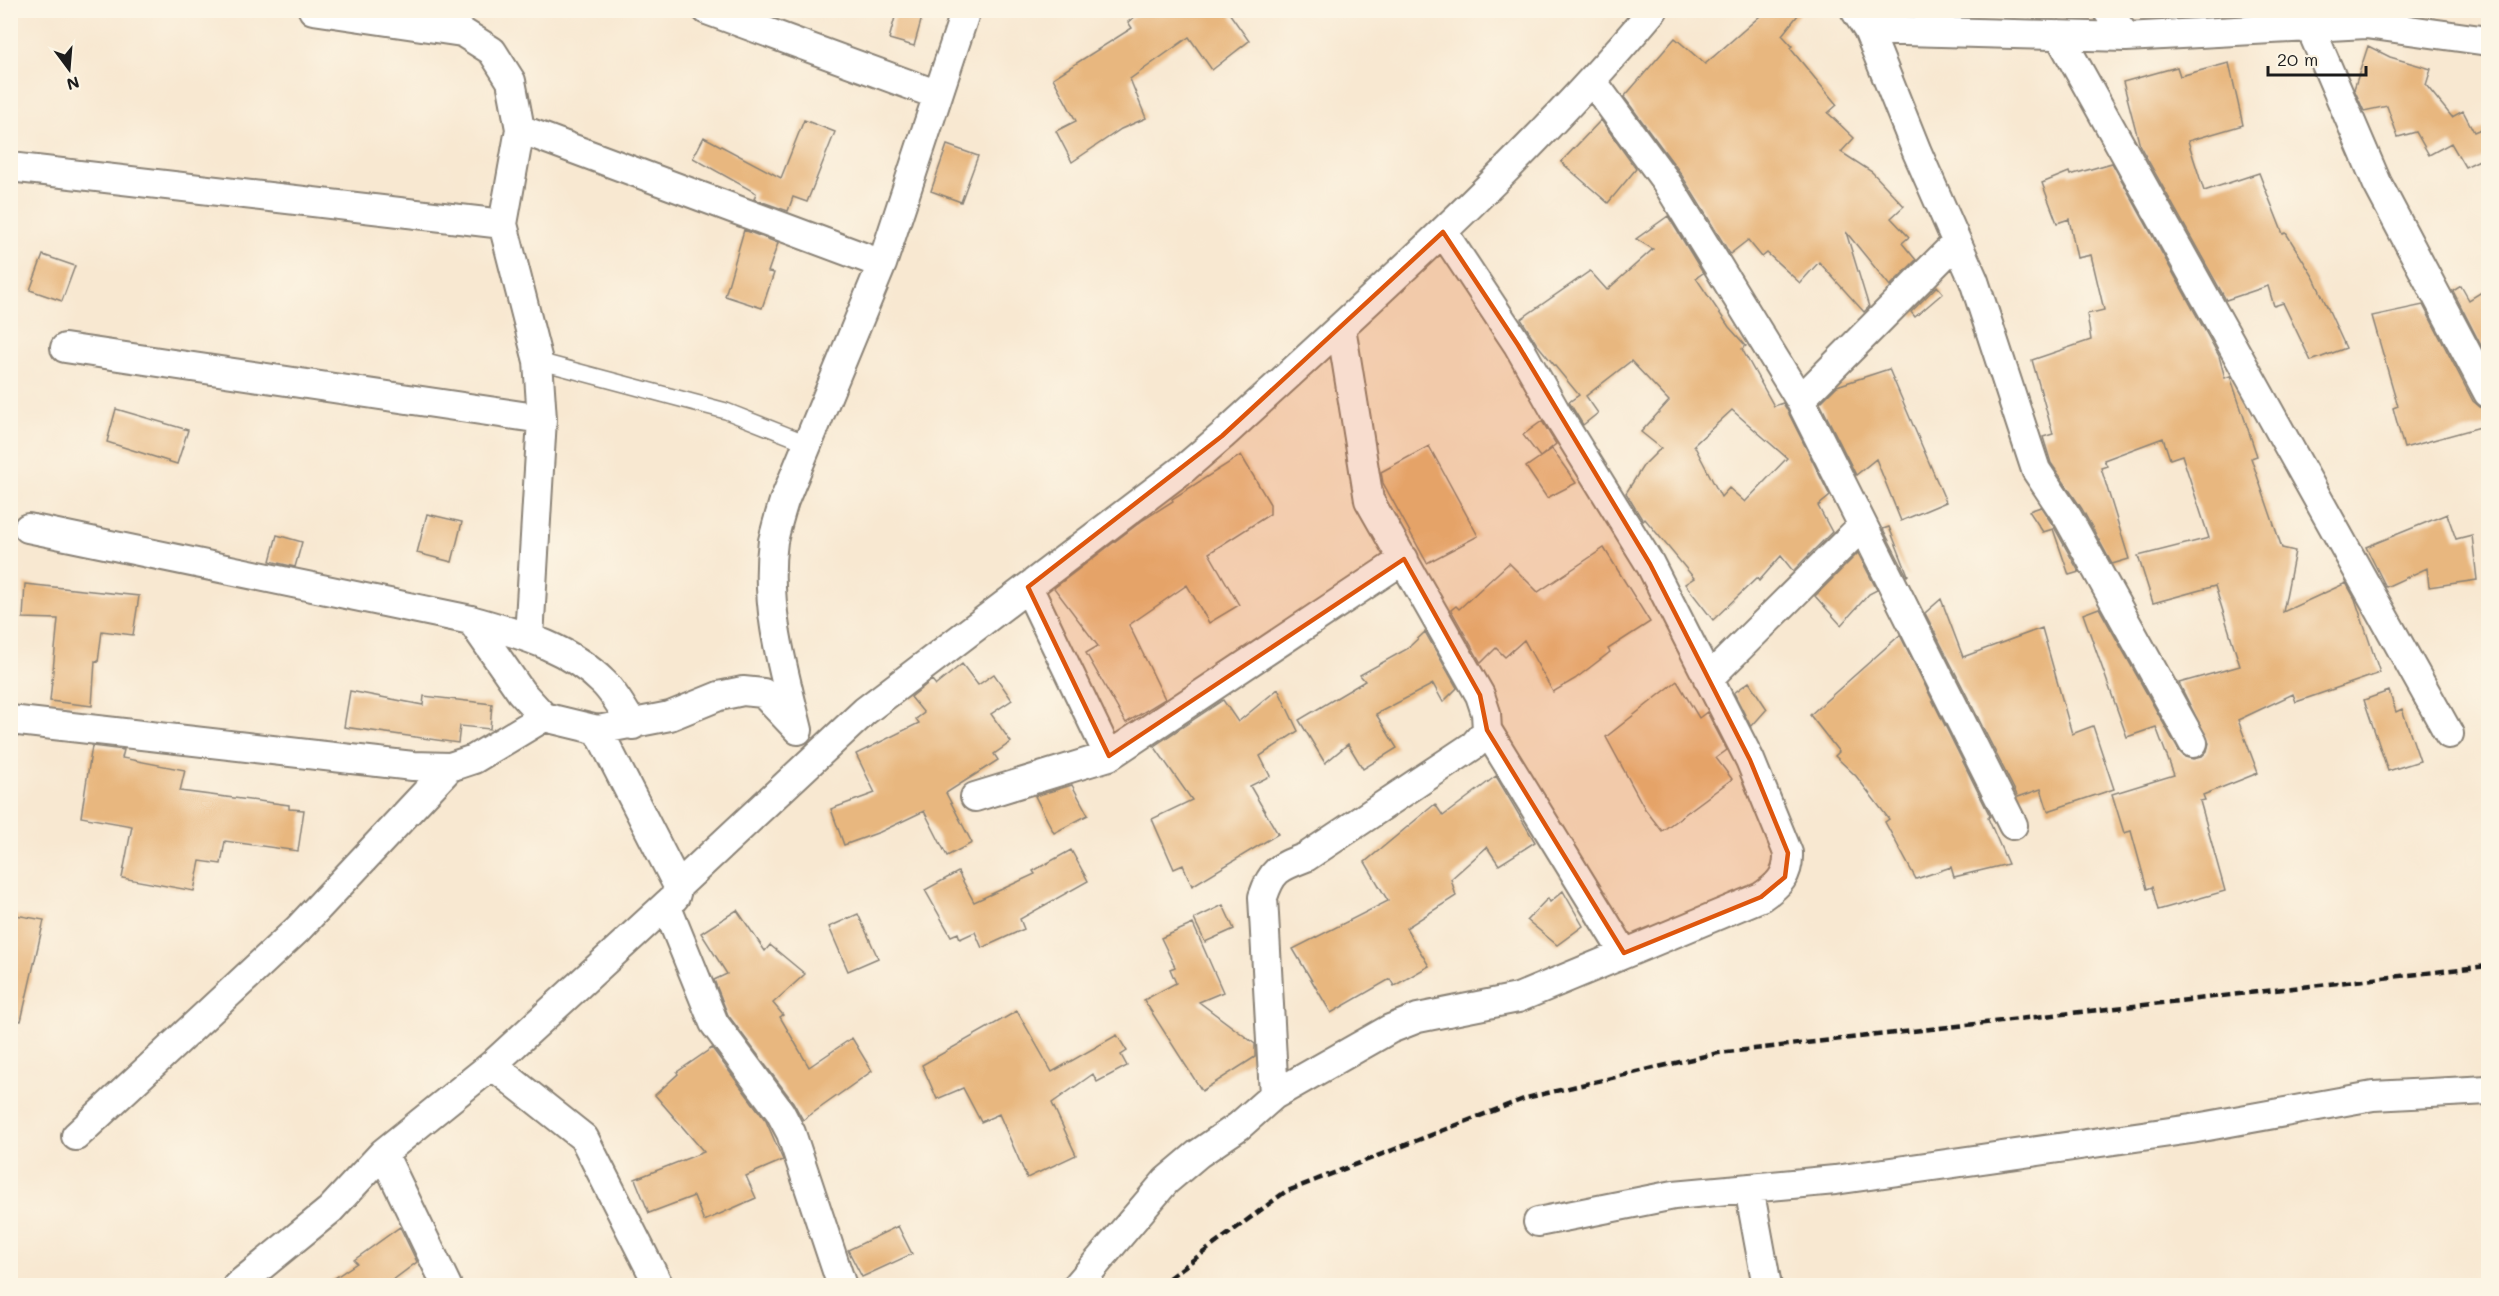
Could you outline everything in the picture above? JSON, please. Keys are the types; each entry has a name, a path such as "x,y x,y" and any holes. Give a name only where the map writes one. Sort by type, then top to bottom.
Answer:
{"street":[{"path":"313,10 462,32 492,51 511,81 520,129 504,224 538,361 542,419 529,637"},
{"path":"707,10 938,95"},
{"path":"798,730 777,642 772,588 773,542 784,501 882,264 966,10"},
{"path":"237,1286 330,1210 383,1153 492,1065 845,729 923,665 1186,467 1443,232 1593,82 1653,10"},
{"path":"2107,10 2126,37"},
{"path":"2193,743 2068,518 2036,470 1974,281 1861,20 2059,35 2126,37 2311,29 2362,17 2488,41"},
{"path":"2311,29 2377,183 2488,393"},
{"path":"2059,35 2449,734"},
{"path":"1593,82 1665,180 1800,400 1861,527 2013,825"},
{"path":"520,129 882,264"},
{"path":"10,166 504,224"},
{"path":"1077,1286 1166,1181 1198,1154 1239,1126 1274,1095 1390,1029 1418,1018 1518,998 1761,897 1785,877 1788,853 1750,760 1650,564 1557,414 1518,345 1443,232"},
{"path":"1800,400 1956,243"},
{"path":"1341,327 1369,500 1480,694 1486,713 1487,730 1624,953"},
{"path":"65,348 542,419"},
{"path":"1708,679 1861,527"},
{"path":"28,528 471,620 529,637 574,657 605,684 633,725"},
{"path":"975,797 1109,756 1404,559"},
{"path":"1028,587 1109,756"},
{"path":"471,620 521,692 544,717 598,730 670,716 719,696 743,690 763,693 798,730 845,729"},
{"path":"10,720 413,766 450,767 474,759 544,717"},
{"path":"598,730 672,895 714,1023 780,1112 791,1133 842,1286"},
{"path":"1274,1095 1263,897 1269,879 1279,867 1306,857 1474,745 1487,730"},
{"path":"76,1136 298,929 450,767"},
{"path":"492,1065 584,1138 659,1286"},
{"path":"1538,1222 1674,1195 1835,1180 2191,1129 2373,1096 2488,1090"},
{"path":"383,1153 447,1286"},
{"path":"1749,1188 1767,1286"}],"lane":[{"path":"538,361 726,411 807,443"}],"highlighted area":[{"path":"1443,232 1518,345 1650,564 1750,760 1788,853 1785,877 1761,897 1624,953 1487,730 1480,695 1404,559 1109,756 1028,587 1222,436"}],"building":[{"path":"897,10 924,10 914,46 889,39"},
{"path":"1144,10 1227,10 1249,41 1212,70 1189,37 1130,79 1146,118 1121,129 1072,162 1056,131 1076,121 1053,78 1132,28 1128,22"},
{"path":"1767,10 1802,10 1782,35 1837,105 1828,113 1854,138 1841,152 1872,172 1904,206 1891,218 1909,237 1902,243 1916,260 1890,286 1846,232 1869,307 1864,312 1819,262 1800,283 1767,253 1762,257 1748,240 1730,254 1679,171 1624,97 1675,38 1705,64"},
{"path":"2368,46 2390,57 2431,69 2426,85 2452,117 2463,111 2474,132 2488,126 2488,156 2465,167 2451,143 2429,155 2416,132 2398,137 2387,106 2364,111 2354,89"},
{"path":"2229,63 2243,125 2188,141 2204,191 2259,173 2283,234 2286,233 2314,278 2346,348 2311,361 2283,303 2274,306 2268,286 2226,300 2140,146 2123,82 2177,67 2180,76"},
{"path":"804,120 835,132 807,202 793,197 788,211 754,199 756,193 693,158 704,137 781,178"},
{"path":"1601,120 1636,169 1608,203 1561,162"},
{"path":"947,145 978,156 961,202 931,191"},
{"path":"2112,163 2219,356 2225,378 2230,376 2257,456 2251,458 2282,548 2295,551 2283,612 2346,583 2355,599 2380,673 2296,702 2293,694 2238,720 2258,773 2203,795 2205,800 2200,801 2225,891 2158,910 2152,887 2147,889 2131,831 2124,833 2112,794 2174,775 2156,727 2127,737 2083,614 2099,608 2179,751 2185,757 2193,759 2201,757 2207,751 2209,743 2179,683 2240,666 2215,586 2153,603 2138,556 2209,538 2182,455 2170,459 2163,438 2104,460 2107,466 2101,468 2129,559 2112,564 2082,509 2051,463 2043,437 2053,434 2032,360 2091,340 2087,314 2104,310 2091,255 2077,258 2069,219 2057,223 2042,183 2069,172 2070,175"},
{"path":"1668,216 1703,273 1696,278 1729,327 1746,346 1742,349 1774,406 1783,403 1830,496 1818,506 1832,532 1793,571 1781,556 1759,581 1757,578 1713,620 1685,584 1694,578 1645,519 1643,521 1626,493 1643,466 1661,448 1641,432 1669,401 1631,361 1586,396 1598,413 1583,425 1569,402 1579,395 1536,343 1521,319 1590,271 1607,290 1653,249 1636,239","holes":["1732,410 1787,458 1745,502 1729,488 1721,497 1694,445"]},
{"path":"744,230 778,243 768,272 774,273 762,308 725,296"},
{"path":"43,255 75,266 62,301 30,290"},
{"path":"1937,286 1943,293 1915,317 1911,312"},
{"path":"2461,286 2469,300 2488,288 2488,359 2453,291"},
{"path":"2423,305 2473,401 2480,407 2488,409 2488,425 2404,448 2393,408 2398,406 2372,316"},
{"path":"1889,369 1946,502 1901,521 1876,459 1856,475 1820,403 1837,386"},
{"path":"116,409 188,430 177,464 107,442"},
{"path":"1542,421 1556,444 1540,457 1523,435"},
{"path":"1429,446 1478,536 1427,563 1383,483 1381,472"},
{"path":"1552,449 1576,483 1547,498 1526,467"},
{"path":"1241,455 1270,504 1270,514 1209,553 1239,605 1209,623 1187,585 1129,625 1165,699 1126,723 1086,653 1098,646 1054,588 1143,520 1173,501 1172,499"},
{"path":"2041,507 2079,572 2069,575 2053,529 2043,532 2029,511"},
{"path":"427,514 462,522 452,562 417,553"},
{"path":"2447,514 2456,539 2472,535 2477,580 2429,587 2427,568 2386,587 2366,547"},
{"path":"1889,527 1908,575 1907,576 1883,529"},
{"path":"277,535 302,542 295,567 270,561"},
{"path":"1604,548 1650,622 1608,649 1610,652 1575,679 1553,692 1524,640 1505,657 1496,648 1481,663 1451,610 1456,606 1459,609 1509,563 1538,592"},
{"path":"1858,553 1877,590 1869,594 1841,625 1815,596"},
{"path":"25,584 139,596 133,635 102,631 98,662 95,661 92,706 50,701 58,619 23,618"},
{"path":"1941,599 1963,657 2042,628 2072,734 2093,726 2114,789 2048,811 2041,789 2018,797 1925,613"},
{"path":"1425,632 1457,688 1443,702 1433,684 1376,714 1397,748 1363,769 1348,744 1325,763 1299,720 1365,681 1360,675 1407,649"},
{"path":"1900,635 1990,816 1988,818 2008,864 1954,877 1951,867 1916,879 1885,822 1889,819 1856,776 1835,756 1839,752 1810,715"},
{"path":"962,664 978,685 994,674 1012,700 991,714 1011,742 994,754 998,760 946,793 972,843 947,856 924,811 880,832 844,845 831,809 875,793 856,754 919,723 916,719 924,713 911,697 932,680 936,685"},
{"path":"1677,681 1699,718 1707,712 1727,750 1716,758 1732,779 1662,831 1645,809 1606,737"},
{"path":"1749,682 1767,709 1751,727 1734,693"},
{"path":"1278,689 1298,731 1260,756 1270,776 1250,786 1278,834 1192,886 1183,865 1174,869 1152,819 1192,800 1154,746 1223,700 1238,722"},
{"path":"350,691 423,705 424,696 492,704 490,729 460,726 458,743 344,727"},
{"path":"2389,691 2396,712 2402,709 2420,761 2388,771 2364,700"},
{"path":"92,746 124,750 122,758 185,770 180,791 289,805 289,809 304,810 298,851 225,841 221,864 200,861 194,891 122,878 132,826 81,817"},
{"path":"1496,776 1535,842 1499,865 1487,847 1451,879 1456,896 1406,928 1429,966 1394,986 1390,979 1331,1013 1293,949 1388,901 1365,862 1435,804 1443,816"},
{"path":"1072,785 1088,815 1054,833 1035,796"},
{"path":"1071,850 1088,881 1020,919 1024,929 982,948 975,932 960,939 958,933 951,936 925,890 958,872 974,902 1035,874 1033,871"},
{"path":"1563,891 1583,926 1557,945 1527,920 1548,898 1550,902"},
{"path":"1223,905 1234,929 1205,942 1194,919"},
{"path":"737,910 765,951 770,945 805,974 773,1003 783,1015 780,1017 809,1067 852,1038 872,1071 803,1120 793,1102 728,1015 714,980 727,974 701,933"},
{"path":"10,914 44,920 21,1021 10,1020"},
{"path":"858,914 878,958 848,971 829,927"},
{"path":"1193,924 1223,992 1199,1002 1255,1044 1255,1057 1202,1091 1144,1000 1176,983 1170,969 1175,967 1161,938"},
{"path":"1017,1011 1052,1072 1117,1035 1127,1051 1121,1055 1127,1066 1097,1082 1093,1074 1052,1103 1076,1155 1027,1178 999,1114 981,1122 963,1088 937,1099 922,1065"},
{"path":"712,1048 766,1121 783,1160 746,1176 756,1198 704,1221 694,1196 649,1213 635,1179 704,1152 655,1095 678,1074 677,1072"},
{"path":"898,1226 912,1254 862,1277 848,1250"},
{"path":"400,1227 417,1262 385,1286 323,1286 357,1263 354,1260"}],"railway":[{"path":"1158,1286 1285,1192 1526,1098 1718,1053 2488,966"}]}
